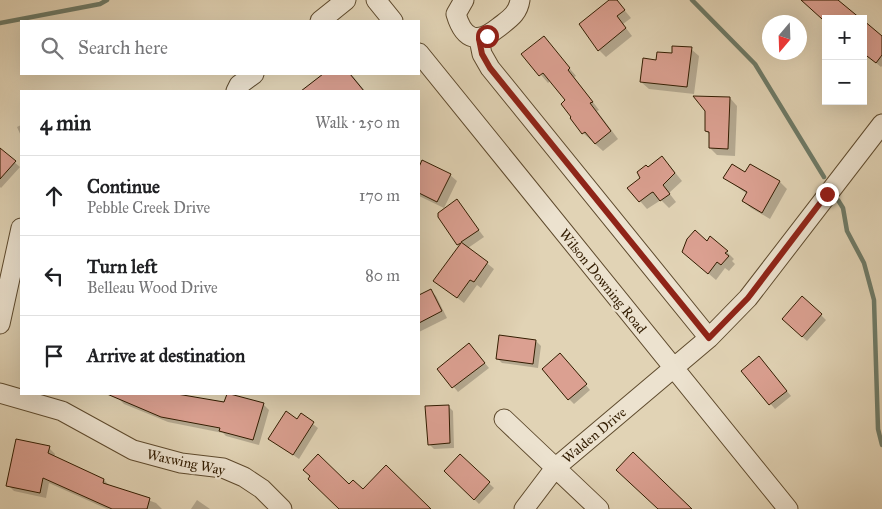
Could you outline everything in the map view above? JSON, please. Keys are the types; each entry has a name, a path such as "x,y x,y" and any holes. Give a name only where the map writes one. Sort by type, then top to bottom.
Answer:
{"street":[{"path":"321,20 346,0"},
{"path":"376,0 392,20"},
{"path":"464,0 456,14 460,27 468,36 479,39 487,36 515,14 520,0"},
{"path":"479,39 482,54 490,68 709,338"},
{"name":"Wilson Downing Road","path":"420,54 788,509"},
{"path":"237,90 253,75"},
{"name":"Walden Drive","path":"524,509 555,468 709,338 748,298 882,124"},
{"path":"0,324 20,233"},
{"name":"Waxwing Way","path":"0,392 62,411 133,450 181,462 223,468 244,477 262,490 282,509"},
{"path":"504,419 599,509"}],"building":[{"path":"609,0 617,0 625,10 617,16 626,28 598,51 579,24"},
{"path":"801,0 838,0 856,15 822,15 822,19"},
{"path":"867,23 882,36 882,55 876,63 867,56"},
{"path":"544,36 570,68 568,70 593,102 590,103 611,131 595,144 585,132 582,134 570,118 561,104 565,100 543,73 539,76 521,54"},
{"path":"672,46 692,47 687,87 640,82 643,58 656,60 657,52 672,53"},
{"path":"322,75 351,75 363,90 302,90"},
{"path":"693,96 730,97 728,149 709,148 709,132 705,131 705,111"},
{"path":"0,148 16,161 0,179"},
{"path":"662,156 675,173 663,185 670,194 660,201 653,192 639,202 627,188 640,178 637,172 646,165 648,167"},
{"path":"422,160 451,174 437,202 420,194 420,165"},
{"path":"732,164 745,172 750,164 780,181 762,213 742,201 747,192 723,178"},
{"path":"457,199 479,230 461,242 488,262 474,282 470,280 457,298 433,281 461,243 457,245 438,217 438,213"},
{"path":"695,230 707,241 710,236 728,251 725,253 729,256 721,265 717,262 708,274 682,252 687,239"},
{"path":"431,289 442,311 420,322 420,294"},
{"path":"802,296 822,314 802,337 782,319"},
{"path":"499,335 536,340 533,364 496,359"},
{"path":"469,343 485,363 452,388 437,369"},
{"path":"560,353 587,384 568,400 542,369"},
{"path":"759,356 787,391 769,405 741,371"},
{"path":"109,395 183,395 224,402 227,395 234,395 264,403 253,440 219,431 220,428 161,417"},
{"path":"449,405 450,443 428,445 425,406"},
{"path":"286,411 297,419 301,413 314,422 293,455 268,439"},
{"path":"16,439 50,446 48,453 104,479 103,483 150,498 147,509 112,509 43,478 40,493 6,486"},
{"path":"633,452 692,509 658,509 616,470"},
{"path":"318,454 349,484 353,480 363,489 386,465 431,509 339,509 308,479 310,476 303,470"},
{"path":"460,454 490,482 474,500 444,471"}],"waterway":[{"path":"0,23 100,4 107,0"},
{"path":"692,0 755,64 824,177"},
{"path":"838,200 843,208 847,231 864,263 874,300 878,429 882,445"}],"route":[{"path":"487,36 479,39 482,54 490,68 709,338 748,298 827,194"}]}
